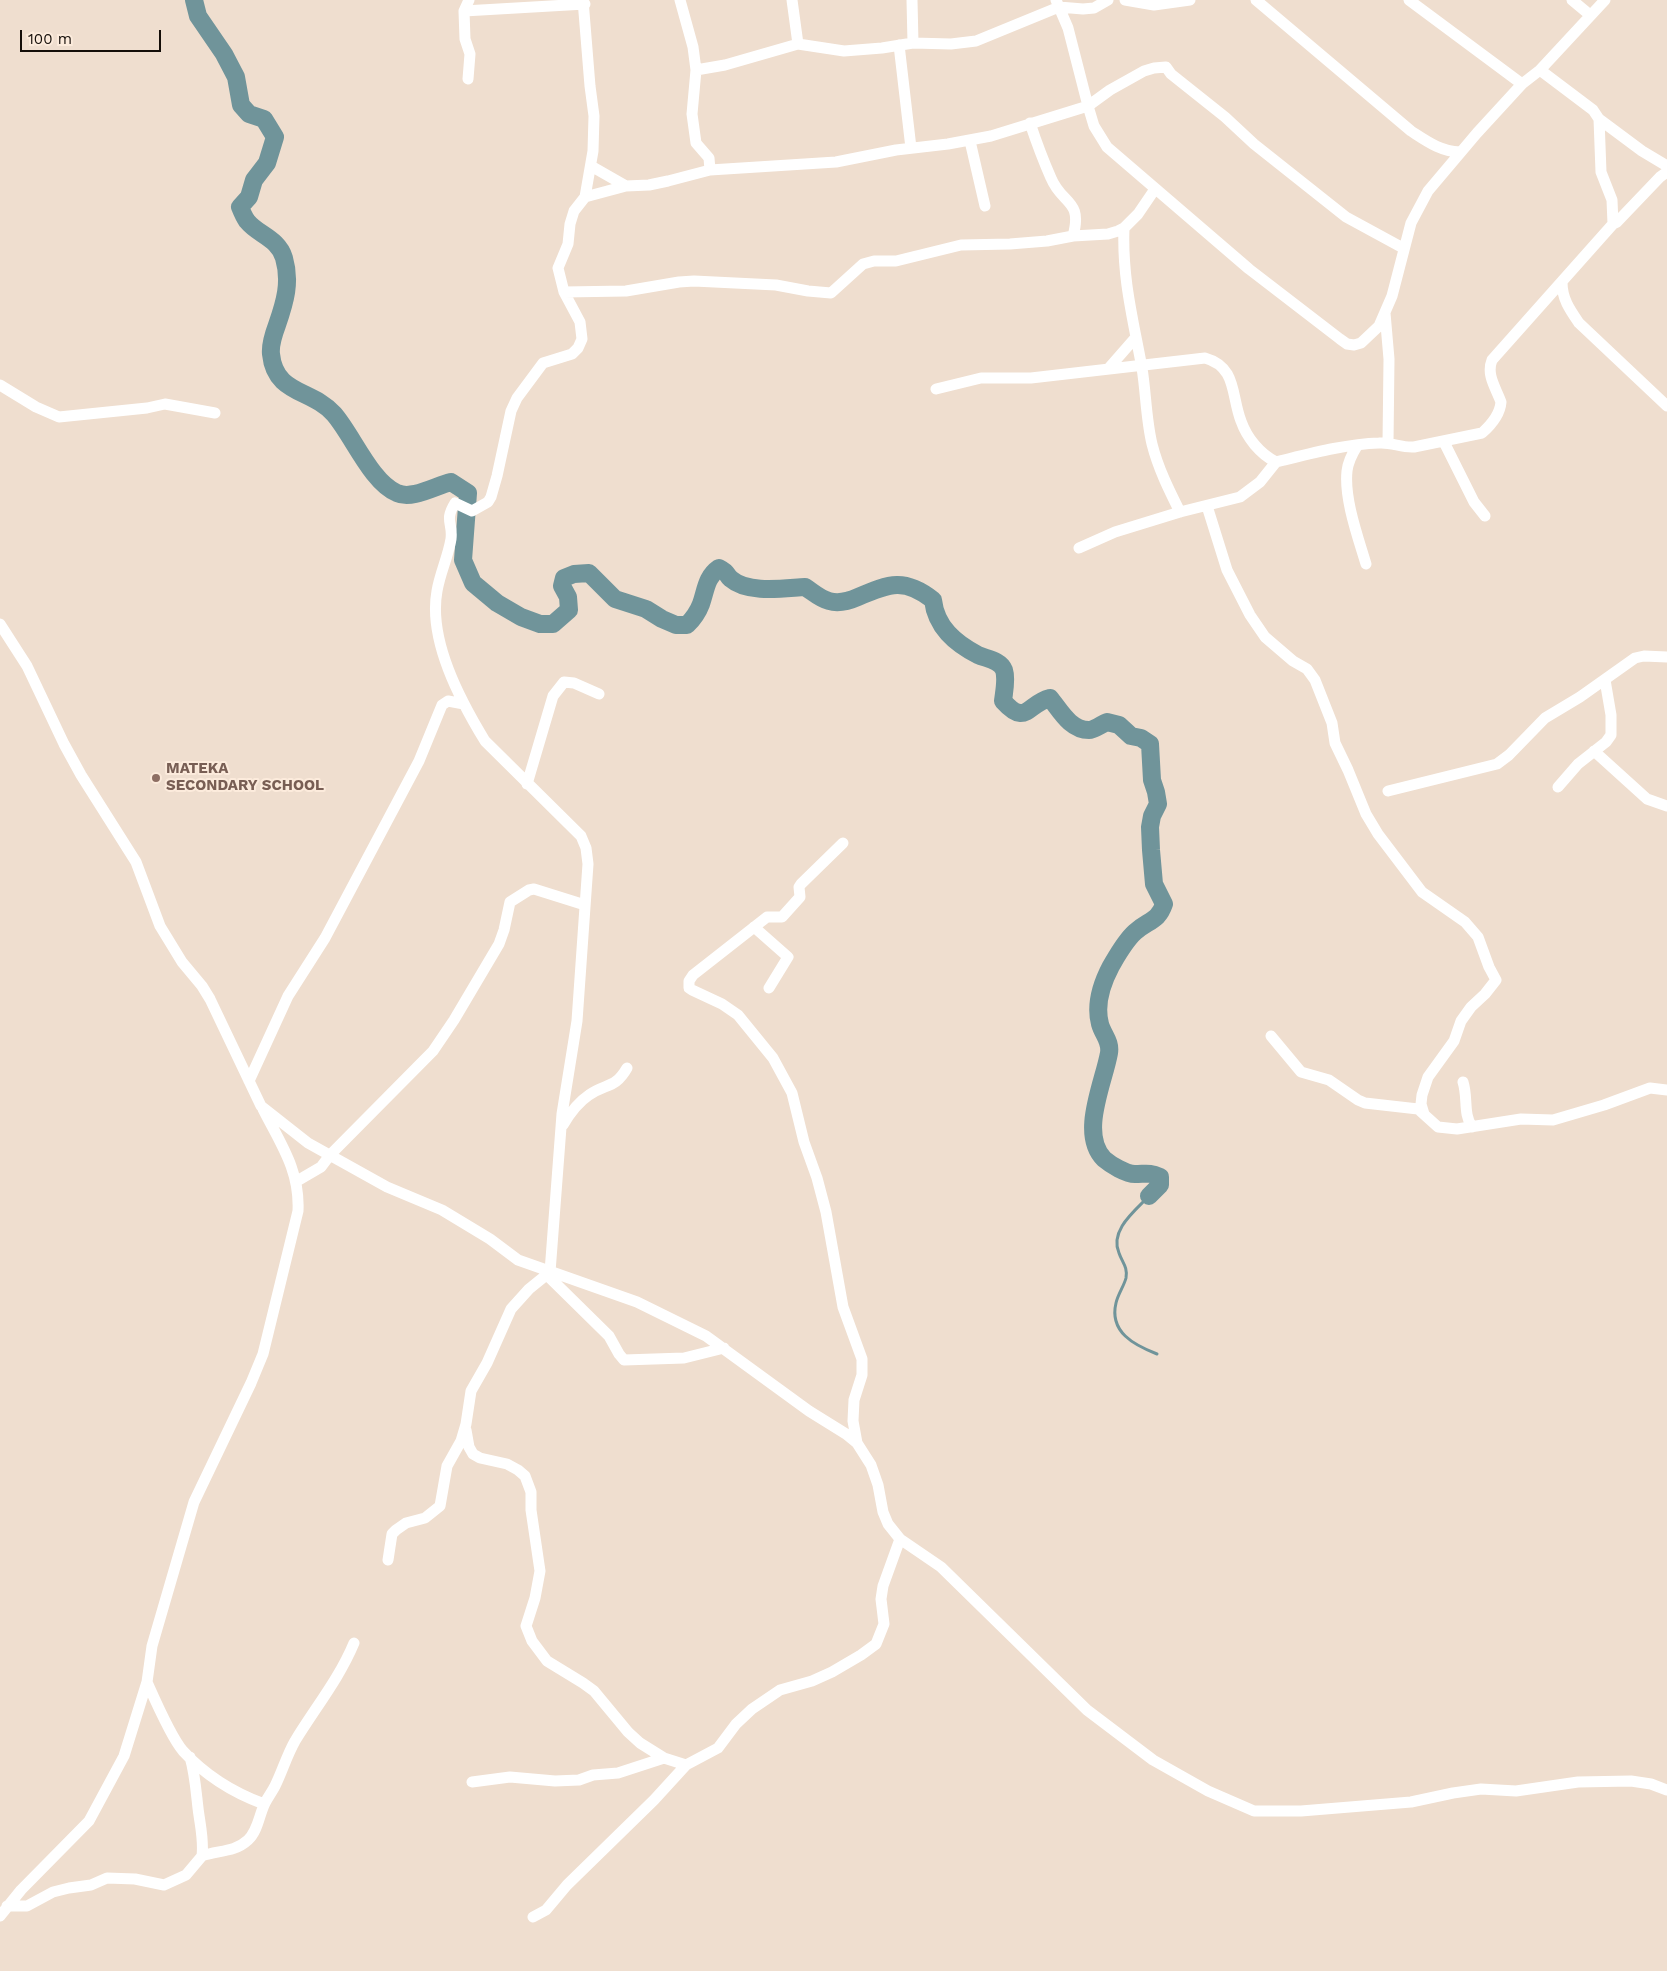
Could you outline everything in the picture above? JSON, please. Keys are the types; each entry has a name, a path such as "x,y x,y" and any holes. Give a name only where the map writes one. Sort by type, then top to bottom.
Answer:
{"street":[{"path":"468,79 470,54 466,39 464,11 469,0"},
{"path":"680,0 693,47 696,70 692,114 696,143 709,158 710,170"},
{"path":"792,0 798,44"},
{"path":"912,0 913,42"},
{"path":"696,70 732,63 798,44 844,51 913,42 951,44 976,40 1058,3 1083,9 1094,8 1108,0"},
{"path":"1125,0 1154,5 1190,0"},
{"path":"1256,0 1412,132 1435,147 1446,151 1460,152"},
{"path":"1409,0 1425,14 1522,84"},
{"path":"1572,0 1590,15"},
{"path":"1058,3 1068,28 1094,126 1107,147 1249,268 1347,344 1354,346 1360,343 1378,326 1392,296 1403,248 1419,205 1460,152 1522,84 1540,70 1604,0"},
{"path":"388,1560 392,1534 400,1526 425,1518 440,1506 447,1466 461,1441 471,1390 487,1363 511,1309 529,1289 548,1273 565,1092 577,1021 588,864 586,848 581,836 485,741 464,704 447,667 436,618 436,592 451,538 448,514 455,503 472,511 488,502 497,476 510,411 517,398 543,363 572,354 578,348 582,339 580,322 564,292 558,268 568,244 570,224 574,212 585,197 591,166 594,116 584,2 464,11"},
{"path":"900,45 911,148"},
{"path":"585,197 626,186 649,185 710,170 836,162 911,148 970,141 1088,106 1110,90 1144,71 1166,67 1171,74 1226,117 1254,144 1346,216 1403,248"},
{"path":"1540,70 1593,110 1599,119 1642,151 1667,166"},
{"path":"1599,119 1601,172 1612,200 1613,224"},
{"path":"1030,123 1052,181 1070,202 1076,213 1073,236"},
{"path":"970,141 985,206"},
{"path":"591,166 626,186"},
{"path":"1079,548 1115,532 1246,494 1260,482 1276,462 1357,446 1388,443 1403,448 1482,434 1499,413 1501,402 1489,374 1492,360 1613,224 1660,176 1667,172"},
{"path":"564,292 626,291 694,281 776,285 826,294 836,290 863,264 874,261 896,261 961,245 1010,244 1047,241 1073,236 1108,234 1124,228 1138,214 1156,190"},
{"path":"1124,228 1123,256 1125,276 1141,365 1152,443 1160,469 1180,512"},
{"path":"1562,282 1562,294 1579,323 1667,406"},
{"path":"1384,313 1389,359 1388,443"},
{"path":"1108,369 1136,337"},
{"path":"936,389 981,378 1032,378 1205,358 1218,361 1226,371 1231,382 1241,422 1252,441 1264,454 1276,462"},
{"path":"0,385 36,407 59,416 148,408 165,404 214,413"},
{"path":"1444,442 1474,502 1485,516"},
{"path":"1357,446 1350,458 1347,479 1352,509 1366,564"},
{"path":"1207,506 1227,570 1250,615 1265,637 1293,660 1307,668 1315,680 1332,723 1335,743 1366,814 1378,834 1422,892 1472,929 1478,937 1496,980 1461,1021 1454,1041 1428,1077 1421,1104 1424,1114"},
{"path":"0,624 30,672 81,775 136,862 160,926 182,962 210,999 261,1106 289,1159 297,1182 298,1211 263,1354 194,1502 152,1646 147,1682 124,1756 89,1821 4,1911"},
{"path":"1388,791 1497,764 1509,755 1545,718 1605,680 1635,658 1644,656 1667,657"},
{"path":"1558,787 1578,764 1606,742 1611,734 1611,715 1605,680"},
{"path":"527,784 553,696 560,684 574,682 599,694"},
{"path":"249,1081 281,1010 325,938 419,761 442,705 448,701 464,704"},
{"path":"1594,751 1647,799 1667,806"},
{"path":"843,843 801,884 799,887 800,897 782,917 769,916 754,926 693,976 689,981 689,988 729,1007 738,1015 773,1058 792,1093 804,1142 817,1178 826,1212 843,1307 863,1365 854,1400 853,1421 857,1443 871,1466 888,1524 900,1539 940,1566 1087,1710 1153,1760 1208,1791 1254,1810 1301,1811 1411,1802 1452,1792 1481,1789 1516,1792 1578,1782 1631,1781 1652,1784 1667,1790"},
{"path":"297,1182 320,1168 330,1155 436,1047 499,944 512,899 534,889 585,905"},
{"path":"754,926 788,957 769,988"},
{"path":"1271,1036 1301,1072 1329,1080 1358,1100 1375,1105 1418,1109 1441,1129 1472,1127 1521,1119 1553,1120 1604,1105 1650,1088 1666,1089"},
{"path":"562,1128 579,1103 600,1089 616,1083 627,1068"},
{"path":"1463,1082 1466,1091 1466,1115 1472,1127"},
{"path":"261,1106 308,1143 387,1187 442,1210 518,1260 548,1273 637,1302 706,1336 857,1443"},
{"path":"548,1273 609,1336 618,1354 624,1360 684,1358 724,1348"},
{"path":"465,1426 469,1447 473,1454 480,1458 507,1464 518,1470 525,1476 531,1492 540,1571 535,1598 526,1626 532,1641 547,1661 594,1692 628,1732 649,1750 664,1758 686,1765"},
{"path":"533,1917 546,1910 567,1885 654,1800 686,1765 718,1748 740,1720 771,1695 832,1672 876,1644 884,1624 881,1599 883,1586 900,1539"},
{"path":"202,1856 225,1852 249,1840 256,1829 264,1804 274,1789 294,1743 346,1664 354,1643"},
{"path":"147,1682 182,1750 220,1782 264,1804"},
{"path":"4,1911 27,1906 53,1892 91,1885 107,1878 134,1879 164,1885 186,1875 202,1856 203,1845 197,1806 197,1787 190,1757"},
{"path":"472,1782 510,1777 555,1781 579,1780 593,1775 618,1773 664,1758"}],"waterway":[{"path":"194,0 198,16 224,54 236,77 241,105 249,114 264,119 275,137 267,163 254,180 249,197 240,207 247,221 273,241 284,258 287,275 286,292 271,347 274,367 279,377 296,390 325,406 334,414 371,469 379,479 397,493 403,495 416,494 451,482 468,493 463,560 473,583 497,603 521,617 540,624 553,624 569,610 568,597 562,586 564,578 574,574 589,573 615,599 646,609 676,625 687,625 700,607 711,575 719,568 738,584 747,587 767,589 805,587 823,599 833,602 848,601 879,588 897,585 905,586 914,588 933,600 942,626 954,639 978,655 1000,664 1004,670 1005,677 1003,701 1011,709 1017,712 1026,712 1050,698 1076,727 1091,730 1107,722 1119,725 1131,736 1141,738 1150,744 1152,780 1158,804 1152,816 1150,827 1151,850 1154,884 1164,904 1156,918 1135,932 1125,944 1111,966 1102,987 1098,1009 1101,1028 1108,1041 1109,1053 1093,1122 1097,1148 1104,1159 1127,1173 1150,1174 1160,1177 1160,1185 1149,1196"},
{"path":"1149,1196 1125,1221 1118,1236 1117,1245 1126,1274 1116,1303 1115,1313 1116,1322 1125,1336 1132,1342 1157,1354"}],"place":[{"name":"MATEKA SECONDARY SCHOOL","path":"156,778"}]}
